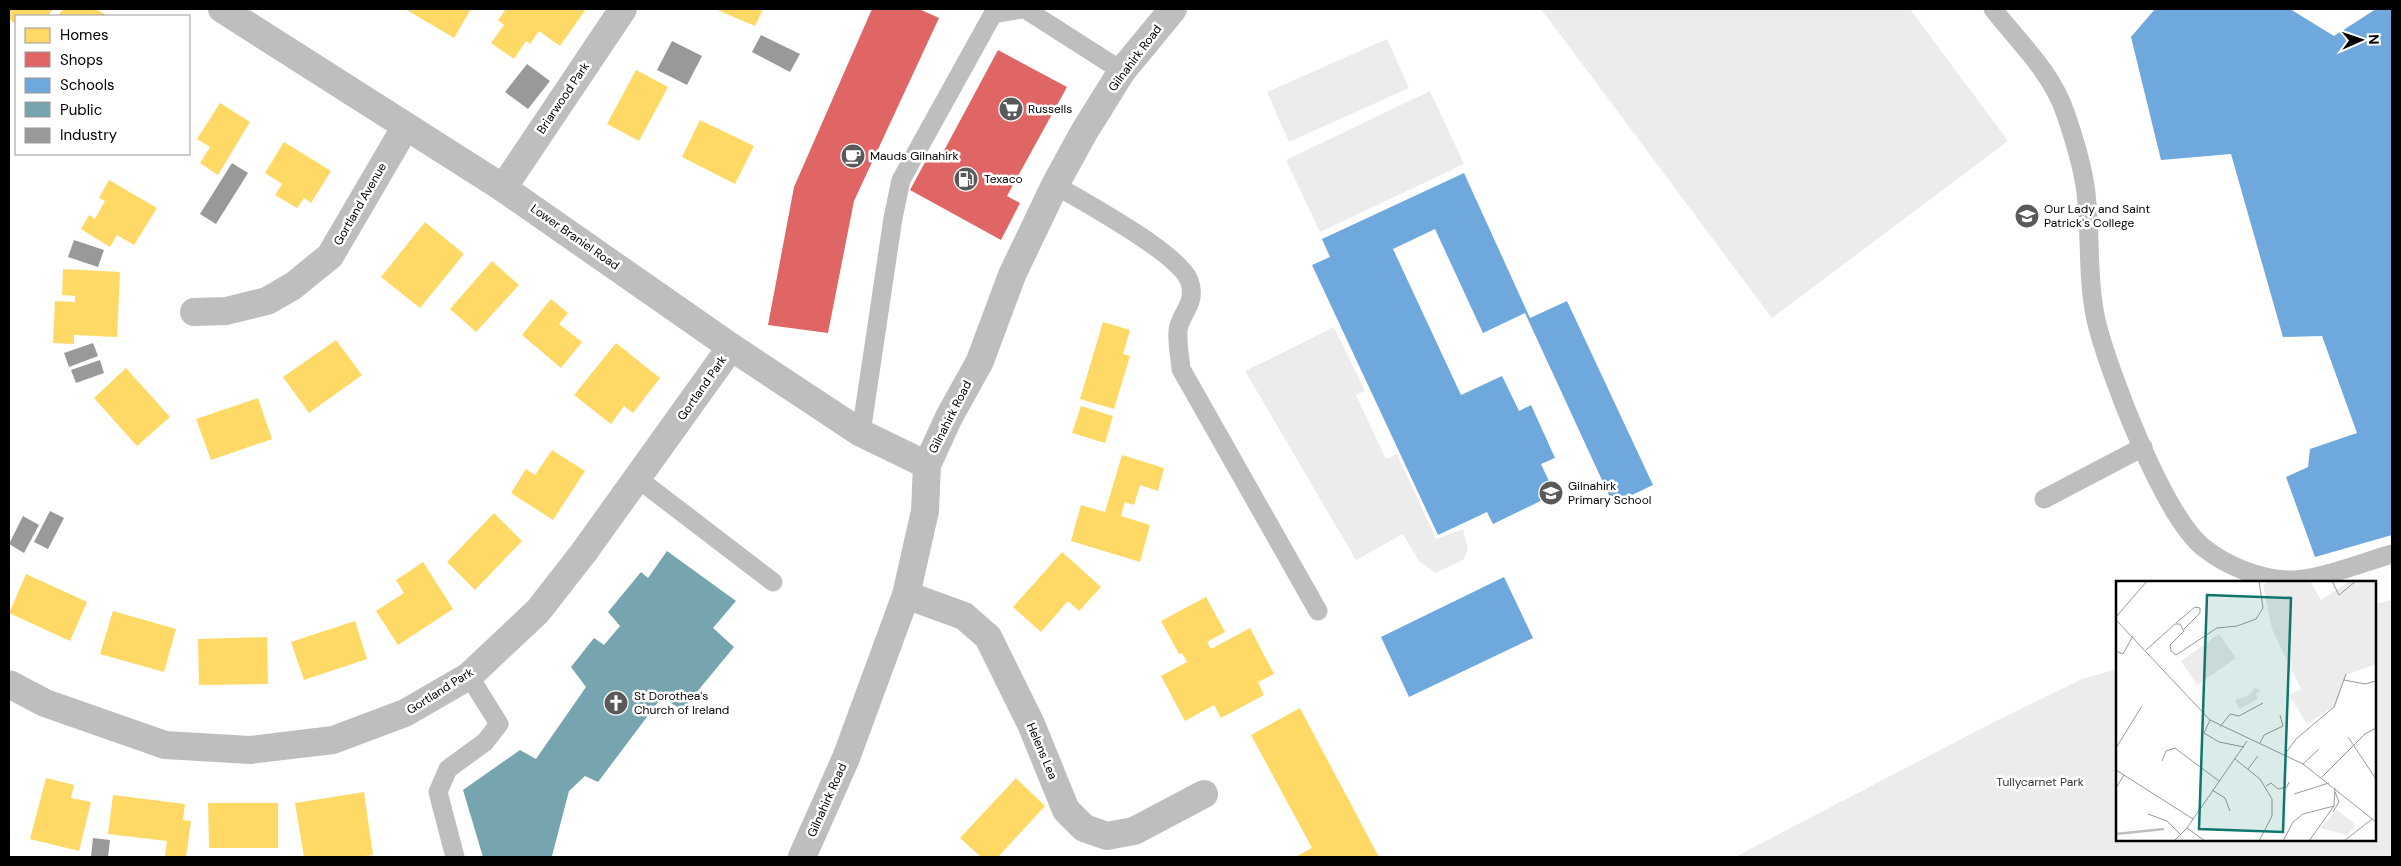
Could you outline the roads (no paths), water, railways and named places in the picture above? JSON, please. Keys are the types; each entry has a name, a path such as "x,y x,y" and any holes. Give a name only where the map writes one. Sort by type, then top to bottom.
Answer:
{"street":[{"name":"Lower Braniel Road","path":"222,9 503,188 731,347 861,433 927,465"},
{"name":"Briarwood Park","path":"503,188 623,9"},
{"name":"Gilnahirk Road","path":"802,857 846,758 906,595 925,511 927,465 949,416 980,361 1012,275 1055,185 1084,132 1122,71 1173,9"},
{"name":"Gortland Avenue","path":"194,312 226,311 267,301 293,286 330,256 406,126"},
{"name":"Gortland Park","path":"9,684 44,703 165,745 250,750 333,740 405,714 469,676 538,611 731,347"},
{"name":"Helens Lea","path":"906,595 964,616 988,636 1031,724 1066,810 1084,828 1107,836 1134,832 1204,794"}],"lane":[{"path":"861,433 893,218 901,180 993,14 1016,9 1122,71"},
{"path":"1993,9 2046,73 2064,110 2086,193 2090,279 2096,320 2112,374 2143,447 2177,515 2203,547 2230,564 2257,575 2289,580 2318,576 2392,554"},
{"path":"1055,185 1107,214 1147,242 1170,259 1189,280 1191,303 1178,330 1181,370 1318,611"},
{"path":"2044,499 2143,447"},
{"path":"637,478 773,582"},
{"path":"455,857 438,792 448,769 485,742 499,724 469,676"}],"place":[{"name":"Russells","path":"1011,109"},
{"name":"Mauds Gilnahirk","path":"853,156"},
{"name":"Texaco","path":"966,179"},
{"name":"Our Lady and Saint Patrick's College","path":"2027,216"},
{"name":"Gilnahirk Primary School","path":"1551,493"},
{"name":"St Dorothea's Church of Ireland","path":"616,703"}],"park label":[{"name":"Tullycarnet Park","path":"2040,782"}]}
